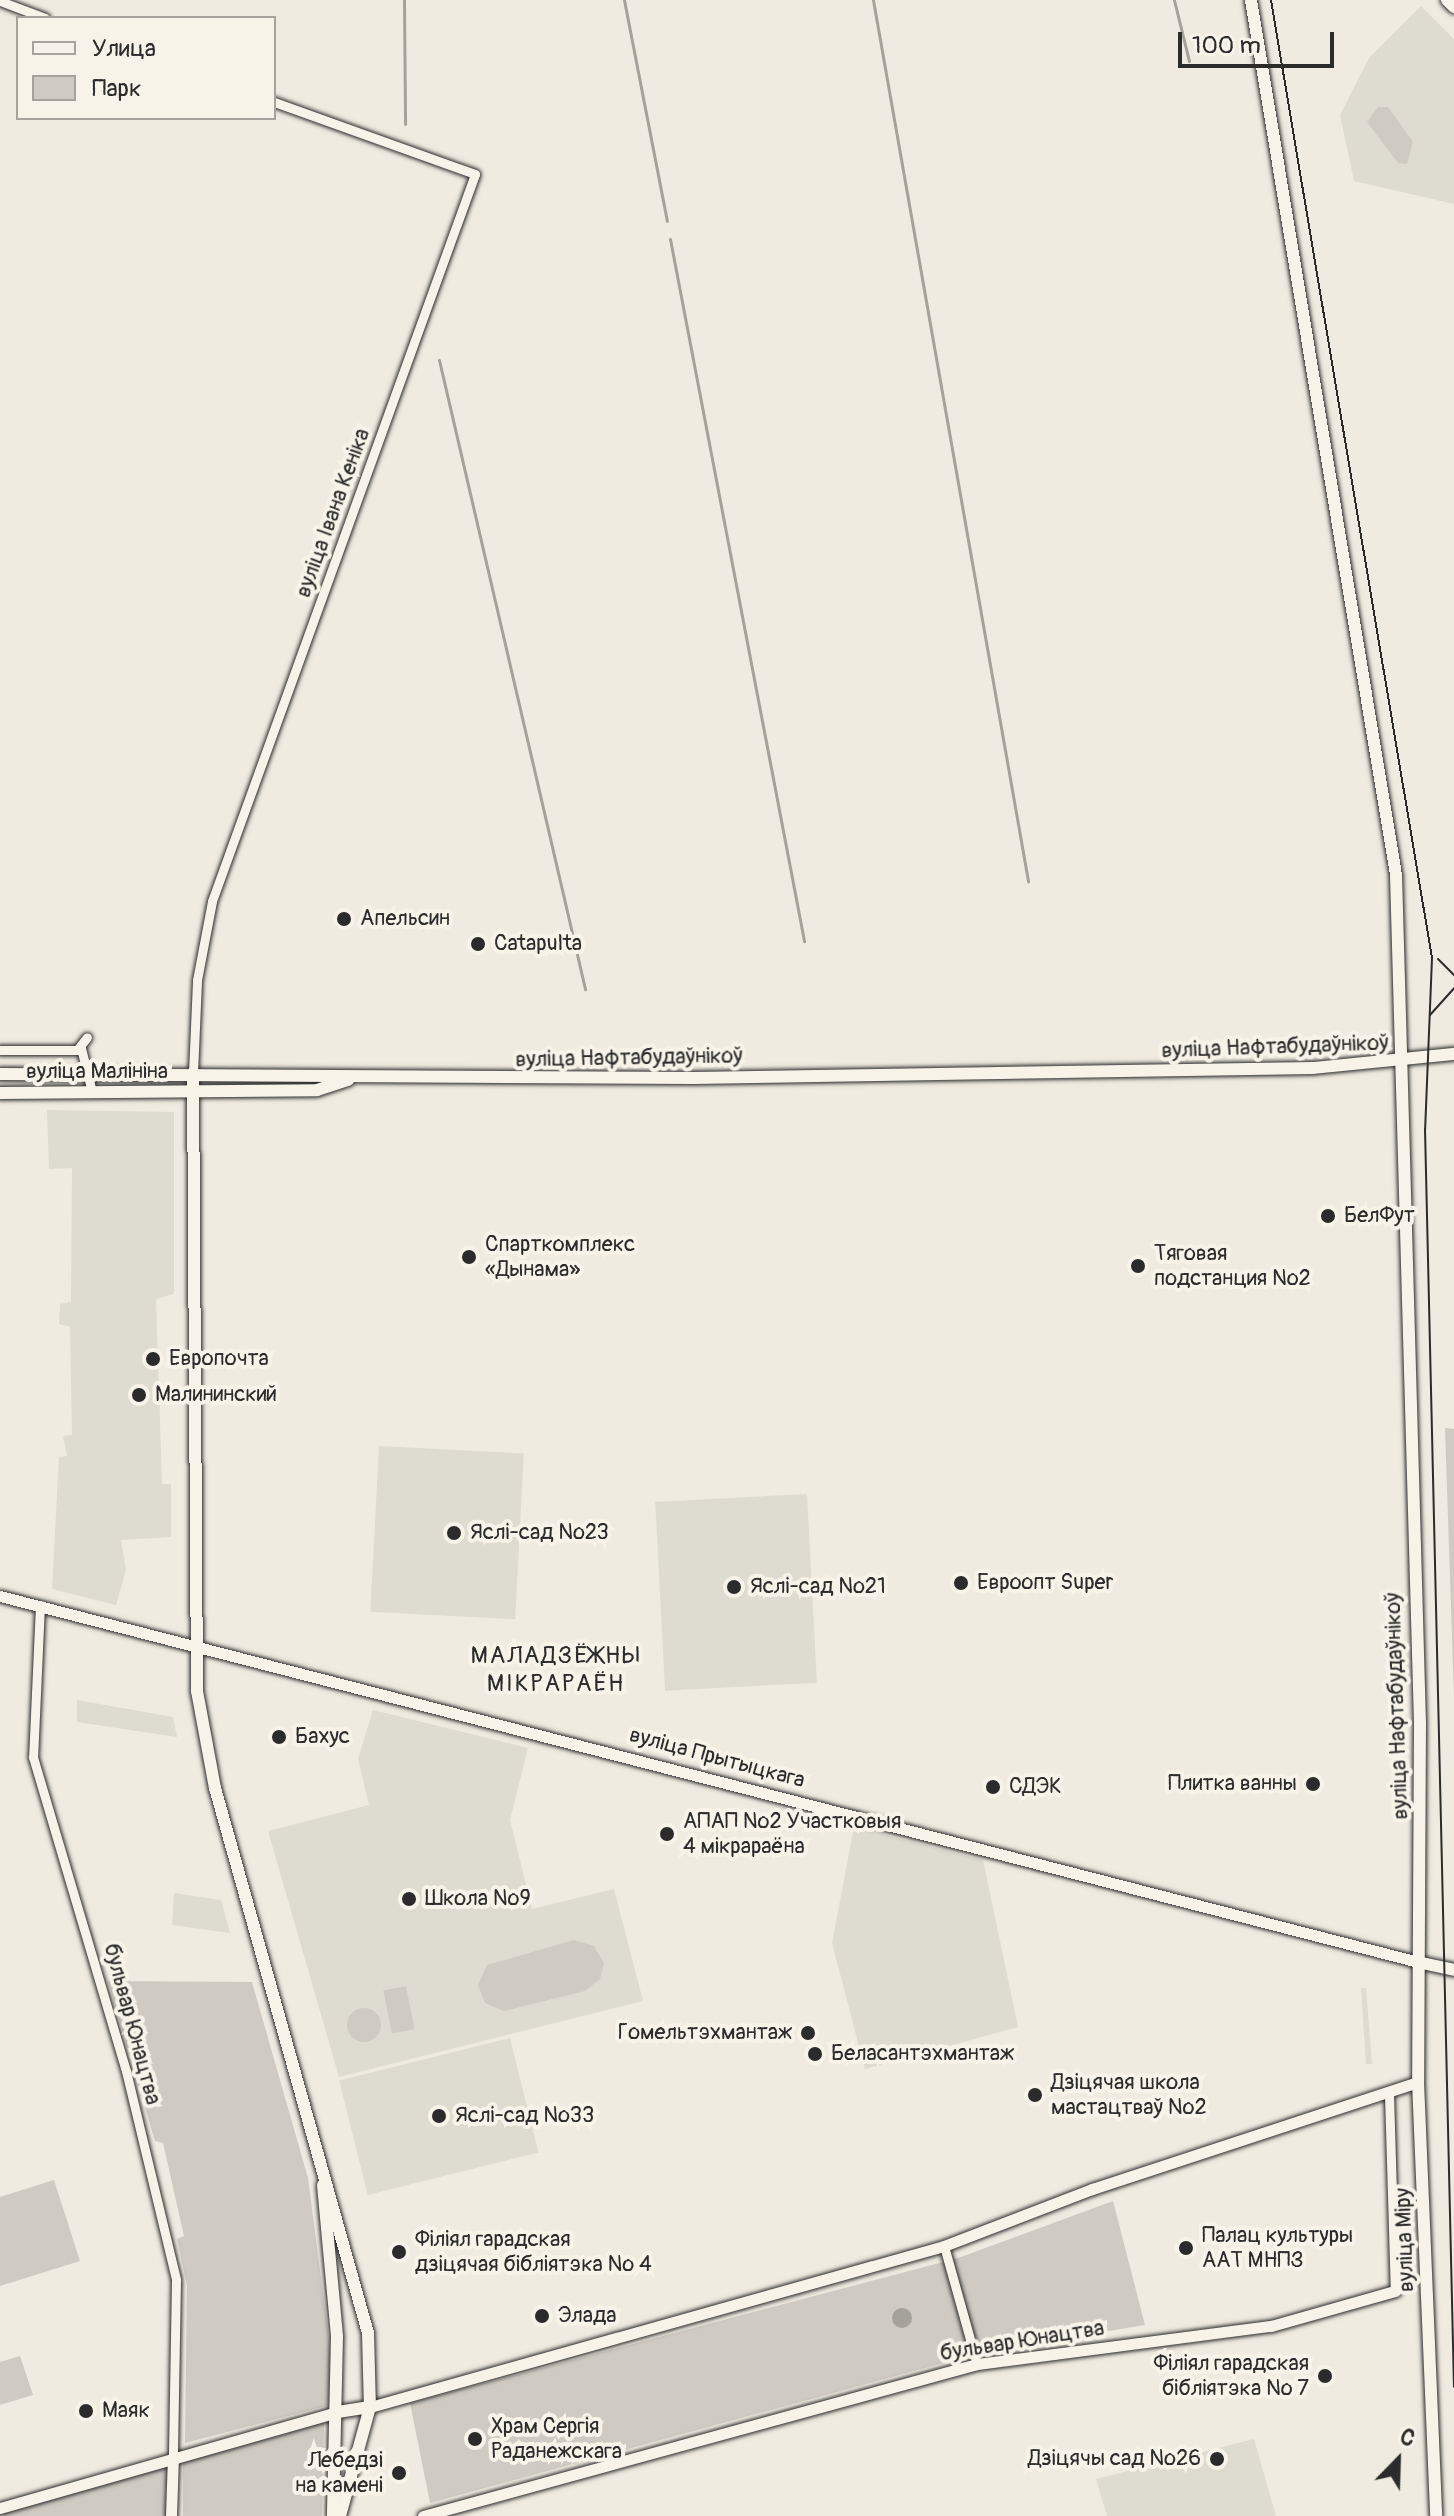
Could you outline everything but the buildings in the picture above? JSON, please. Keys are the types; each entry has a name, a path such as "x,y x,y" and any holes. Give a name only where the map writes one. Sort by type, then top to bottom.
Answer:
{"main road":[{"path":"1251,0 1396,875 1398,1059 1454,1054"},
{"path":"1447,0 1454,7"},
{"name":"вуліца Нафтабудаўнікоў","path":"194,1092 317,1090 348,1080 1174,1071 1398,1059 1422,1963"},
{"name":"вуліца Нафтабудаўнікоў","path":"193,1073 321,1071 348,1080"},
{"path":"193,1073 194,1645 215,1788 368,2333 370,2407 340,2516"},
{"name":"вуліца Малініна","path":"0,1074 193,1073"},
{"name":"вуліца Малініна","path":"0,1093 194,1092"},
{"path":"1422,1963 1454,1970"},
{"name":"вуліца Міру","path":"1422,1963 1418,2082 1436,2516"},
{"path":"323,2170 338,2412 333,2516"},
{"path":"338,2412 370,2407"}],"street":[{"path":"0,1 40,16"},
{"name":"вуліца Івана Кеніка","path":"193,1073 197,980 212,901 475,174 276,103"},
{"name":"вуліца Малініна","path":"0,1050 81,1048 87,1037"},
{"path":"81,1048 91,1074 92,1092"},
{"name":"вуліца Прытыцкага","path":"0,1596 1422,1963"},
{"name":"бульвар Юнацтва","path":"40,1605 33,1757 126,2071 176,2280 171,2516"},
{"path":"370,2407 944,2246 1092,2189 1418,2082"},
{"name":"бульвар Юнацтва","path":"423,2516 977,2364 1271,2326 1395,2291 1389,2094"},
{"path":"944,2246 977,2364"},
{"path":"0,2508 338,2412"}],"shaded area":[{"path":"1421,6 1454,39 1454,204 1354,181 1340,115 1369,58"},
{"path":"47,1110 174,1112 174,1294 156,1299 162,1484 171,1484 171,1537 121,1540 126,1570 116,1605 52,1589 59,1457 67,1456 63,1436 72,1435 70,1327 59,1324 60,1304 71,1302 72,1168 49,1169"},
{"name":"Яслі-сад №23","path":"379,1446 524,1454 515,1619 370,1612"},
{"name":"Яслі-сад №21","path":"807,1494 817,1683 665,1691 655,1502"},
{"path":"77,1700 173,1717 177,1737 77,1722"},
{"name":"Школа №9","path":"373,1710 528,1748 510,1820 532,1909 614,1889 643,2001 339,2077 268,1831 369,1805 358,1759"},
{"path":"854,1827 983,1860 1018,2027 865,2069 832,1943"},
{"path":"174,1893 221,1900 230,1933 172,1925"},
{"path":"1361,1988 1366,1988 1372,2064 1366,2064"},
{"name":"Яслі-сад №33","path":"510,2038 539,2152 368,2195 339,2081"},
{"path":"902,2308 909,2311 912,2318 909,2325 902,2328 895,2325 892,2318 895,2311"},
{"name":"Дзіцячы сад №26","path":"1254,2439 1276,2516 1107,2516 1096,2479"}],"green space":[{"path":"1378,107 1388,107 1413,142 1407,164 1398,163 1367,122"},
{"path":"1445,1428 1454,1429 1454,1697"},
{"path":"574,1940 594,1946 604,1963 600,1979 585,1991 504,2011 485,2003 478,1985 487,1965"},
{"path":"108,1981 252,1982 308,2178 331,2355 330,2405 185,2443 187,2285 177,2239 184,2236 163,2143 155,2141"},
{"path":"406,1986 414,2029 392,2034 383,1990"},
{"path":"364,2008 376,2013 381,2025 376,2037 364,2042 352,2037 347,2025 352,2013"},
{"path":"54,2180 80,2261 0,2286 0,2197"},
{"path":"1113,2201 1145,2325 987,2351 430,2503 410,2403 958,2258"},
{"path":"20,2356 33,2395 0,2405 0,2362"},
{"path":"324,2422 322,2516 183,2516 183,2462"},
{"path":"167,2465 166,2516 0,2516 0,2514"}],"waterway":[{"path":"404,0 405,124"},
{"path":"624,0 667,221"},
{"path":"873,0 1028,881"},
{"path":"1174,0 1189,61"},
{"path":"670,239 804,941"},
{"path":"439,360 585,989"}],"tram line":[{"path":"1271,0 1432,958 1425,1129 1454,2387"},
{"path":"1438,959 1454,975"},
{"path":"1430,1015 1454,988"}],"place":[{"name":"Апельсин","path":"344,919"},
{"name":"Catapulta","path":"478,944"},
{"name":"БелФут","path":"1328,1216"},
{"name":"Спарткомплекс «Дынама»","path":"469,1257"},
{"name":"Тяговая подстанция №2","path":"1138,1266"},
{"name":"Европочта","path":"153,1359"},
{"name":"Малининский","path":"139,1395"},
{"name":"Яслі-сад №23","path":"454,1533"},
{"name":"Евроопт Super","path":"961,1583"},
{"name":"Яслі-сад №21","path":"734,1587"},
{"name":"Бахус","path":"279,1737"},
{"name":"Плитка ванны","path":"1313,1784"},
{"name":"СДЭК","path":"993,1787"},
{"name":"АПАП №2 Участковыя 4 мікрараёна","path":"667,1834"},
{"name":"Школа №9","path":"409,1899"},
{"name":"Гомельтэхмантаж","path":"808,2033"},
{"name":"Беласантэхмантаж","path":"815,2054"},
{"name":"Дзіцячая школа мастацтваў №2","path":"1035,2095"},
{"name":"Яслі-сад №33","path":"439,2116"},
{"name":"Палац культуры ААТ МНПЗ","path":"1186,2248"},
{"name":"Філіял гарадская дзіцячая бібліятэка № 4","path":"399,2252"},
{"name":"Элада","path":"542,2316"},
{"name":"Філіял гарадская бібліятэка № 7","path":"1325,2376"},
{"name":"Маяк","path":"86,2411"},
{"name":"Храм Сергія Раданежскага","path":"475,2439"},
{"name":"Дзіцячы сад №26","path":"1217,2459"},
{"name":"Лебедзі на камені","path":"399,2473"}],"district":[{"name":"МАЛАДЗЁЖНЫ МІКРАРАЁН","path":"556,1670"}]}
